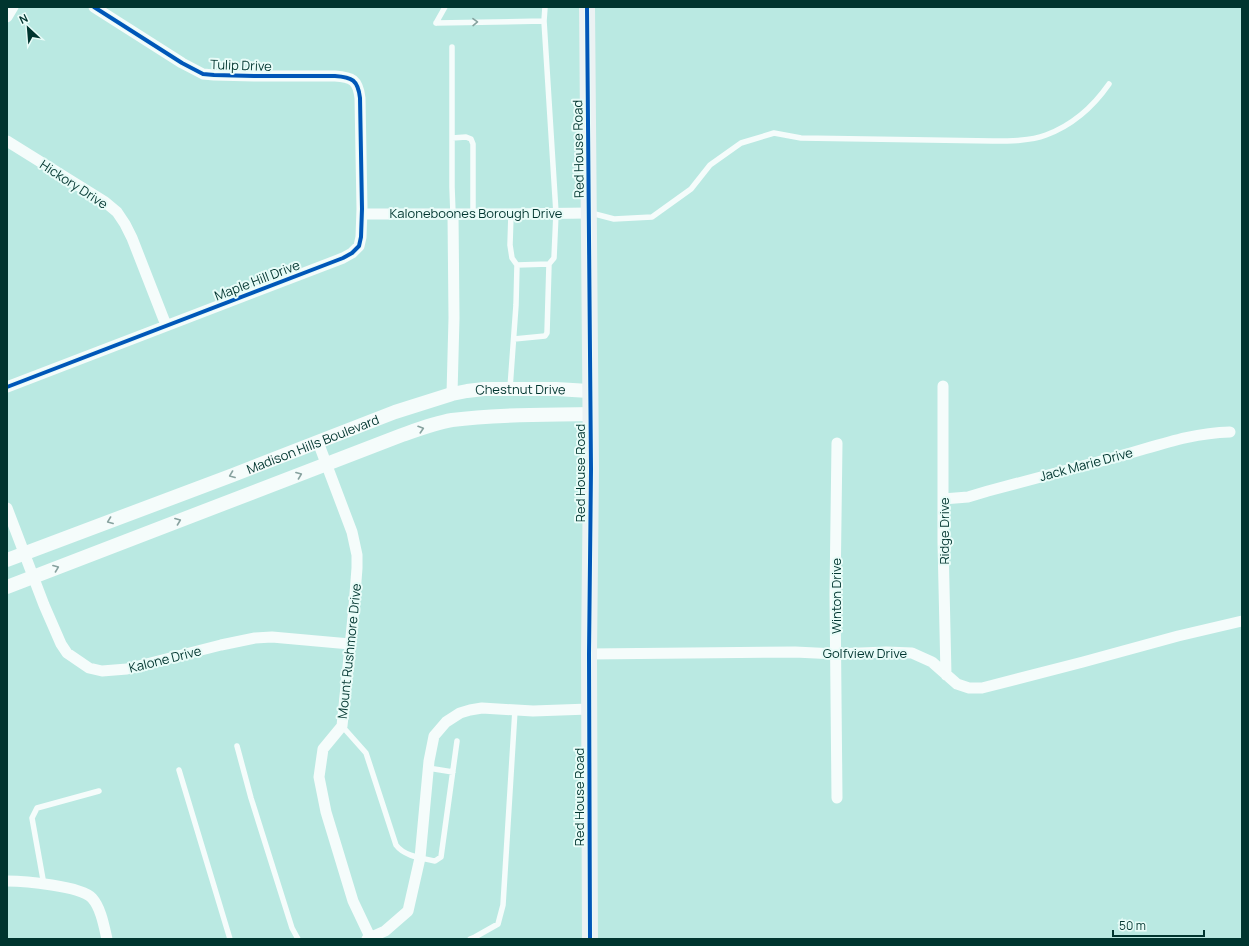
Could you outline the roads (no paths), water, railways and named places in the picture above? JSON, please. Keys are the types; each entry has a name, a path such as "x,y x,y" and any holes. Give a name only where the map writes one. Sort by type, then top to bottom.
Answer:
{"main road":[{"name":"Red House Road","path":"587,7 590,414 590,939"}],"street":[{"path":"7,17 13,7"},
{"name":"Tulip Drive","path":"94,7 182,63 203,74 247,76 340,76 352,80 357,84"},
{"name":"Maple Hill Drive","path":"7,387 166,325 311,271 352,252 359,246 362,214 361,119 359,90 357,84"},
{"name":"Hickory Drive","path":"7,141 95,196 117,212 132,238 166,325"},
{"name":"Kaloneboones Borough Drive","path":"362,214 511,214 589,212"},
{"path":"452,394 454,318 453,214"},
{"name":"Ridge Drive","path":"943,386 946,675"},
{"name":"Chestnut Drive","path":"452,394 467,390 510,389 589,391"},
{"name":"Madison Hills Boulevard","path":"7,587 322,453 401,410 452,394"},
{"name":"Madison Hills Boulevard","path":"7,560 322,453 402,435 451,421 481,417 590,414"},
{"name":"Jack Marie Drive","path":"943,499 977,495 988,490 1121,456 1181,438 1212,432 1230,432"},
{"name":"Winton Drive","path":"837,443 837,798"},
{"name":"Mount Rushmore Drive","path":"322,453 352,532 357,555 357,581 342,726 323,749 319,777 326,812 353,901 370,938 385,930 408,911 420,858 428,768 434,736 446,722 460,713 470,710 500,708 533,711 589,709"},
{"path":"7,508 33,577"},
{"name":"Kalone Drive","path":"33,577 61,644 67,653 89,668 102,671 141,667 221,645 255,638 272,637 350,644"},
{"name":"Golfview Drive","path":"589,654 794,652 836,654 866,652 912,653 932,662 957,684 969,688 982,688 1178,636 1242,621"},
{"path":"7,882 44,885 77,890 87,894 96,903 107,939"}],"lane":[{"path":"445,7 436,23 544,21"},
{"path":"514,339 545,336 547,332 549,264 554,258 556,213 544,21 545,7"},
{"path":"452,47 453,214"},
{"path":"589,212 614,218 652,217 691,189 710,165 741,143 774,133 801,138 994,141 1020,140 1045,136 1083,115 1100,97 1109,84"},
{"path":"452,138 466,137 472,139 474,214"},
{"path":"510,389 517,265 512,258 510,245 511,214"},
{"path":"517,265 549,264"},
{"path":"470,939 498,924 503,905 514,710"},
{"path":"342,726 366,753 396,845 400,851 420,858 435,861 441,857 457,741"},
{"path":"237,746 251,798 292,928 298,939"},
{"path":"428,768 453,772"},
{"path":"179,770 230,939"},
{"path":"44,885 32,818 34,813 37,808 100,791"}]}
